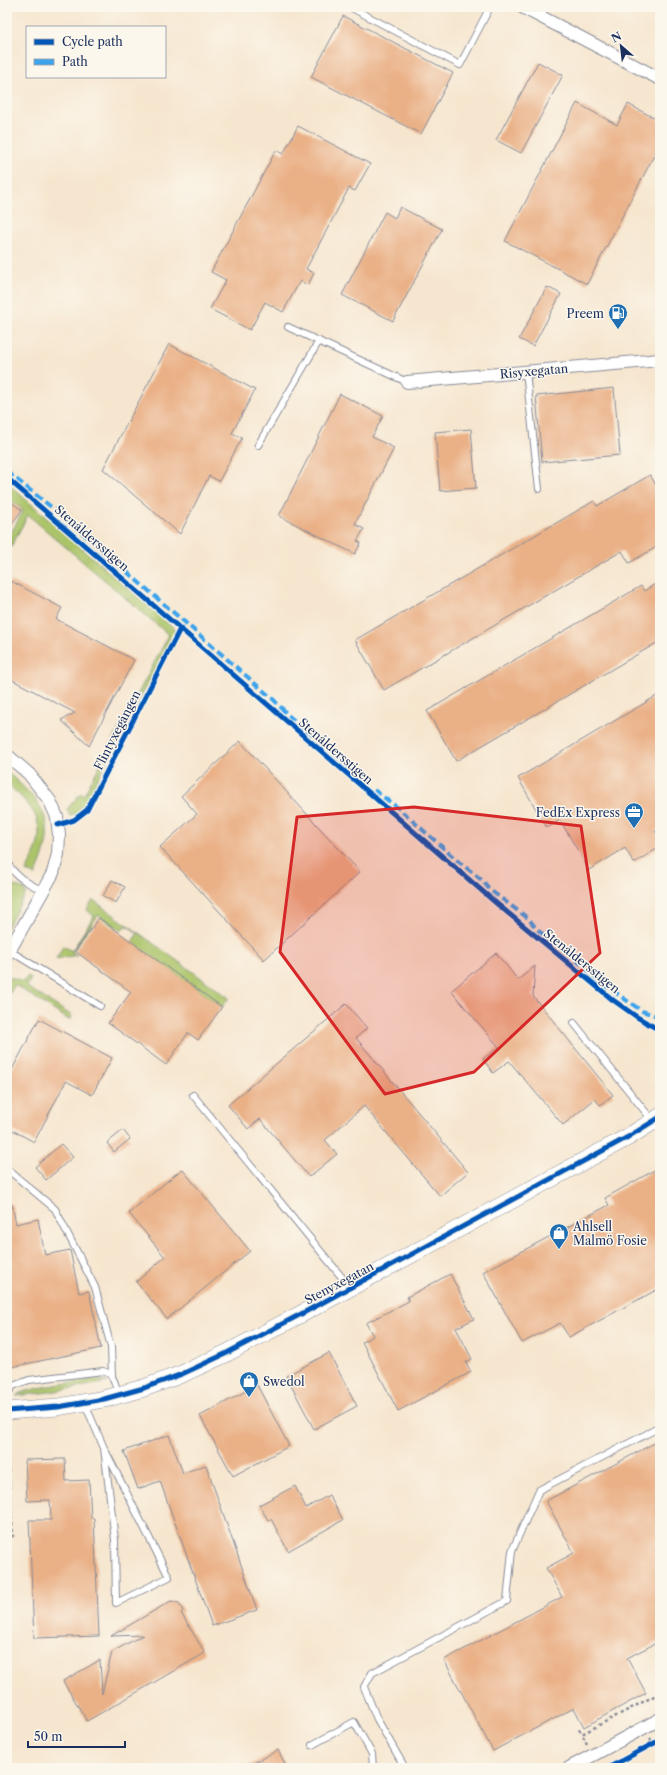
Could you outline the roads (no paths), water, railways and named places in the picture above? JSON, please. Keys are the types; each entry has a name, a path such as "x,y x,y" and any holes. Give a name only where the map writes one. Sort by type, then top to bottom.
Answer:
{"street":[{"path":"522,7 541,12 660,79"},
{"name":"Risyxegatan","path":"407,382 660,360"},
{"path":"7,755 30,774 50,800 57,817 59,835 58,854 53,873 8,953"},
{"name":"Stenyxegatan","path":"7,1411 58,1407 84,1402 144,1388 176,1377 225,1354 351,1288 656,1119"},
{"path":"569,1768 660,1719"}],"lane":[{"path":"350,7 460,65 490,7"},
{"path":"288,327 407,382"},
{"path":"258,445 319,341"},
{"path":"526,372 539,489"},
{"path":"7,862 12,870 22,880 43,891"},
{"path":"8,953 100,1006"},
{"path":"574,1024 656,1119"},
{"path":"193,1095 351,1288"},
{"path":"7,1168 55,1208 95,1287 111,1347 112,1376 118,1395"},
{"path":"7,1394 9,1387 29,1380 103,1371 112,1376"},
{"path":"84,1402 104,1448 169,1577 116,1603 115,1540 104,1448"},
{"path":"404,1768 378,1719 364,1687 372,1672 507,1602 512,1551 538,1490 660,1427"},
{"path":"312,1745 354,1722 372,1754 373,1768"}],"place":[{"name":"Preem","path":"618,330"},
{"name":"FedEx Express","path":"634,829"},
{"name":"Ahlsell Malmö Fosie","path":"559,1250"},
{"name":"Swedol","path":"249,1398"}]}
